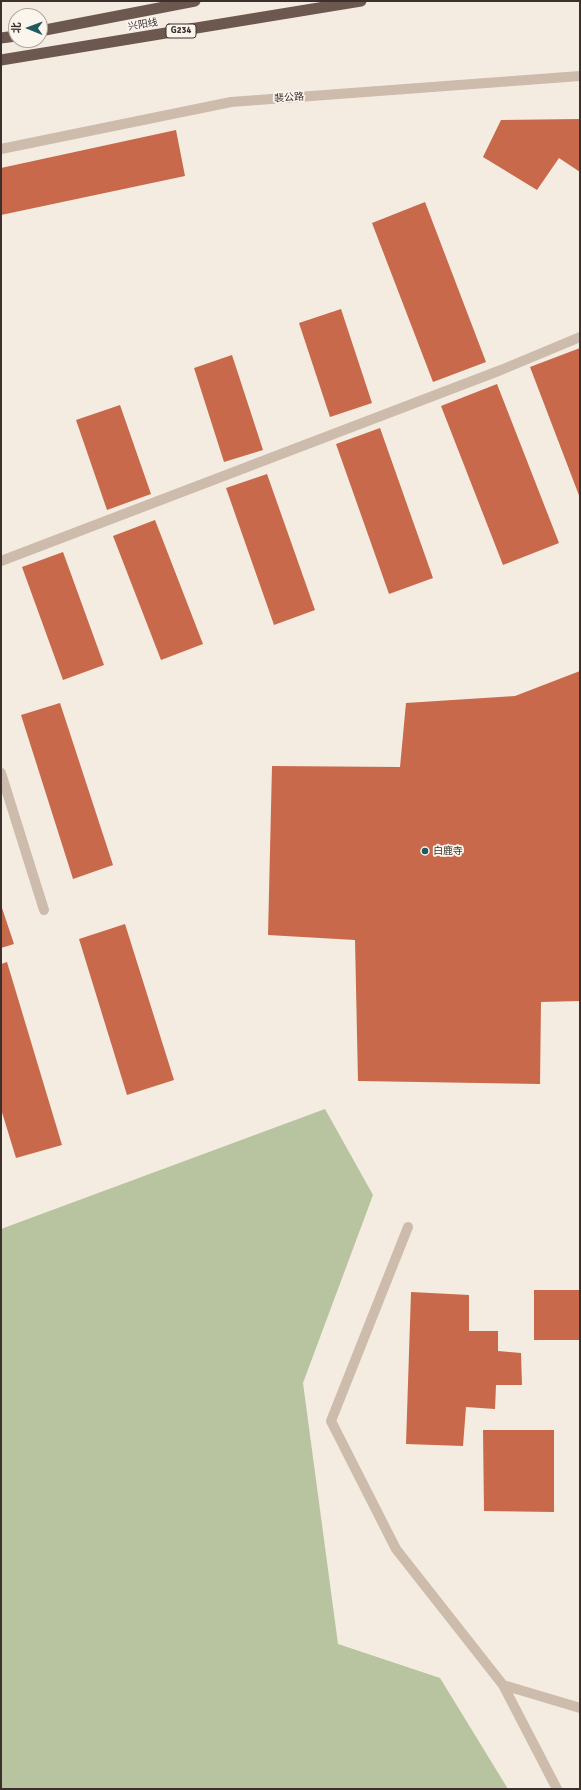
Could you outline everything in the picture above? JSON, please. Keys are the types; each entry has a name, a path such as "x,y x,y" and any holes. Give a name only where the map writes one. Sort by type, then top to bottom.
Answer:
{"highway":[{"name":"兴阳线","path":"48,29 195,1"},
{"name":"兴阳线","path":"1,60 361,1"}],"street":[{"name":"裴公路","path":"1,148 231,102 580,76"},
{"path":"1,561 501,370 580,337"},
{"path":"1,773 44,910"},
{"path":"408,1227 331,1421 396,1549 503,1685 557,1789"},
{"path":"503,1685 580,1708"}],"green space":[{"path":"325,1109 373,1195 303,1383 338,1644 440,1678 508,1789 1,1789 1,1229"}],"building":[{"path":"580,119 580,172 559,158 537,190 483,157 501,120"},
{"path":"176,130 185,176 1,215 1,168"},
{"path":"425,202 486,362 433,382 372,223"},
{"path":"341,309 372,403 330,417 299,323"},
{"path":"580,348 580,498 530,367"},
{"path":"232,355 263,450 224,462 194,368"},
{"path":"497,384 559,543 503,565 441,406"},
{"path":"120,405 151,494 107,510 76,420"},
{"path":"380,428 433,578 389,594 336,444"},
{"path":"267,474 315,610 274,625 226,488"},
{"path":"155,520 203,644 161,660 113,536"},
{"path":"63,552 104,665 63,680 22,567"},
{"name":"白鹿寺","path":"580,671 580,1001 541,1002 540,1084 358,1081 355,940 268,935 272,766 400,767 406,703 515,696"},
{"path":"60,703 113,865 73,879 21,715"},
{"path":"1,905 14,944 1,948"},
{"path":"125,924 174,1080 127,1095 79,939"},
{"path":"7,962 62,1145 16,1158 1,1109 1,964"},
{"path":"534,1290 580,1290 580,1340 534,1340"},
{"path":"411,1292 469,1295 469,1331 498,1331 498,1351 521,1353 522,1385 496,1385 495,1409 466,1407 463,1446 406,1444"},
{"path":"483,1430 554,1430 554,1512 484,1511"}],"place":[{"name":"白鹿寺","path":"425,851"}]}
